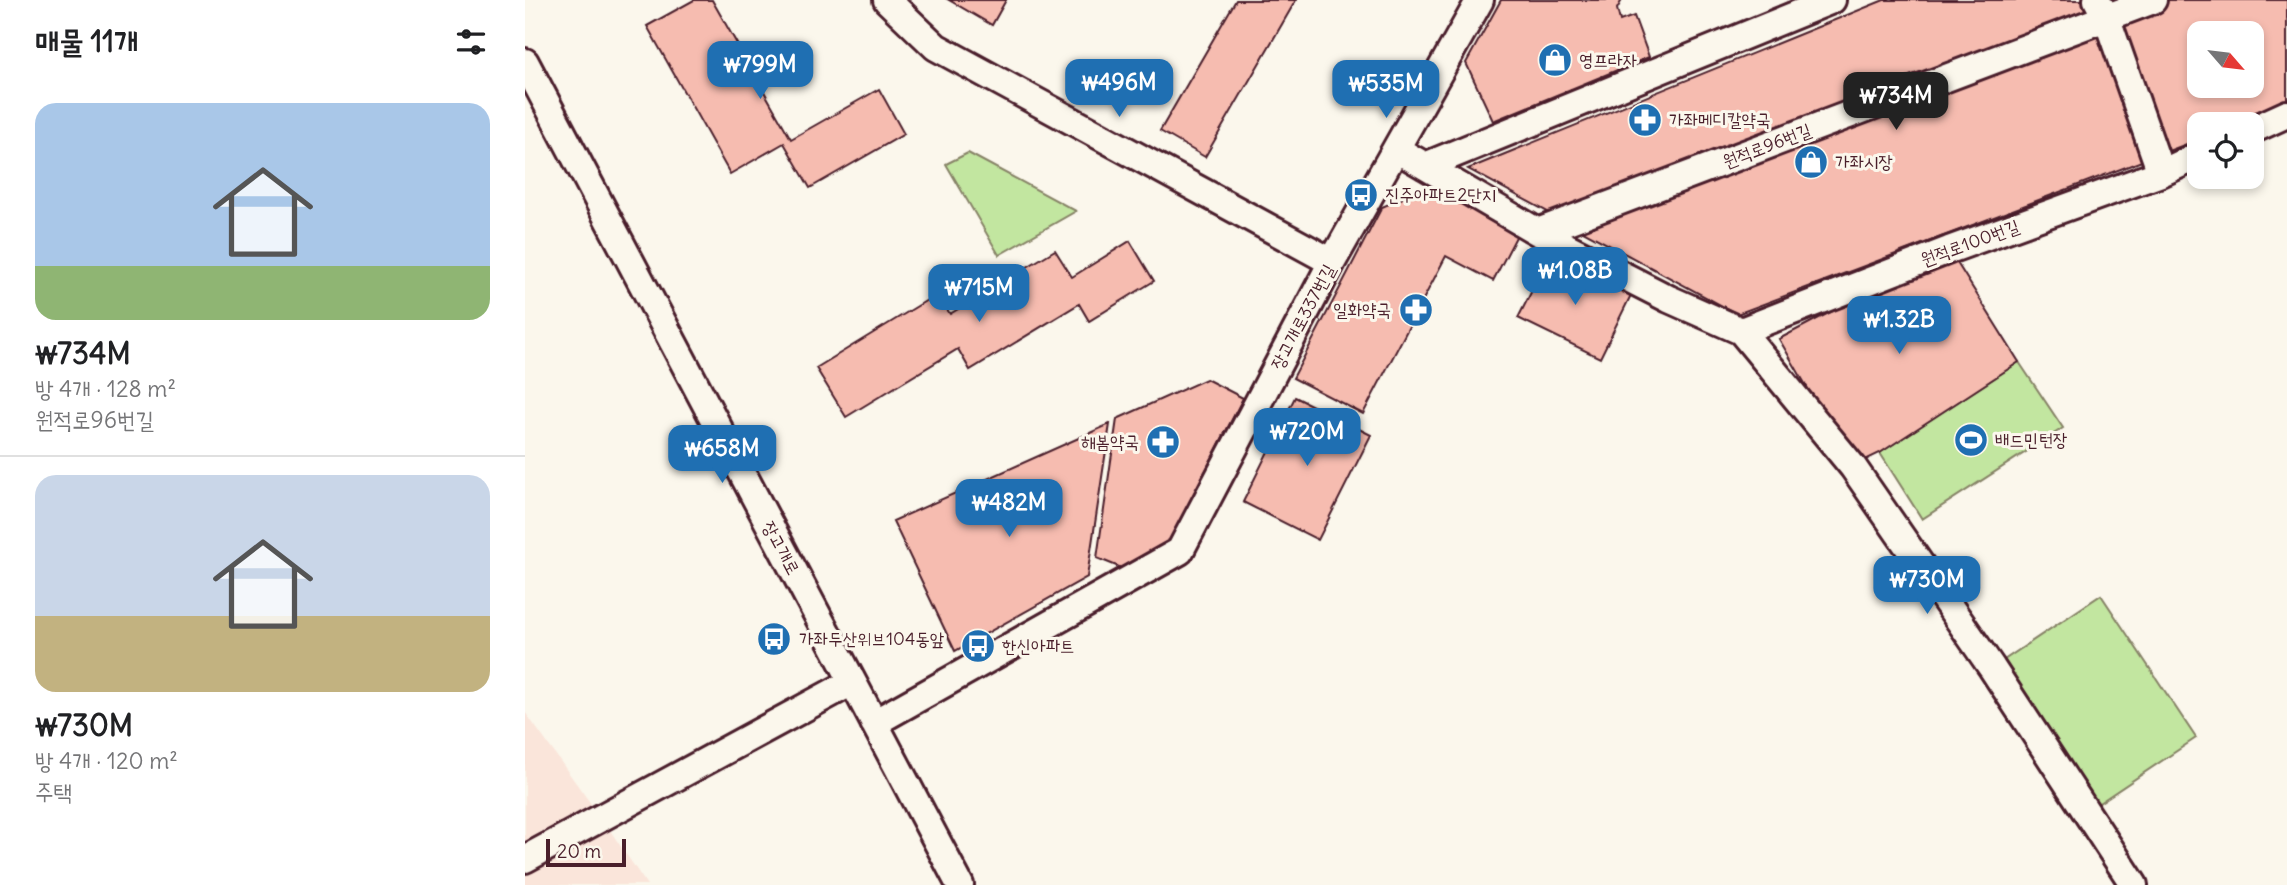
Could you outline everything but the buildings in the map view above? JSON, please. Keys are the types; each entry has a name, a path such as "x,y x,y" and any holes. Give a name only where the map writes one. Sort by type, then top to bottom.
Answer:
{"street":[{"path":"887,0 936,47 1332,262"},
{"name":"장고개로337번길","path":"874,723 1179,551 1332,262 1480,0"},
{"path":"1425,166 1832,0"},
{"name":"원적로96번길","path":"1538,232 2102,9 2153,0"},
{"path":"2102,9 2161,173"},
{"name":"장고개로","path":"525,62 960,885"},
{"path":"2264,125 2287,114"},
{"path":"1396,149 1538,232 1669,299 1741,331 1853,467 1992,668 2134,885"},
{"name":"원적로100번길","path":"1741,331 2187,161"},
{"path":"525,859 852,682"}],"shaded area":[{"path":"525,712 609,829 647,885 525,885"}],"green space":[{"path":"968,153 1076,211 999,255 946,164"},
{"name":"배드민턴장","path":"2019,362 2063,428 1922,519 1880,453"},
{"path":"2101,595 2196,738 2087,811 1992,668"}],"place":[{"name":"영프라자","path":"1555,60"},
{"name":"가좌메디칼약국","path":"1645,120"},
{"name":"가좌시장","path":"1811,162"},
{"name":"진주아파트2단지","path":"1361,195"},
{"name":"일화약국","path":"1416,310"},
{"name":"배드민턴장","path":"1971,440"},
{"name":"해봄약국","path":"1163,442"},
{"name":"가좌두산위브104동앞","path":"774,639"},
{"name":"한신아파트","path":"978,646"}]}
